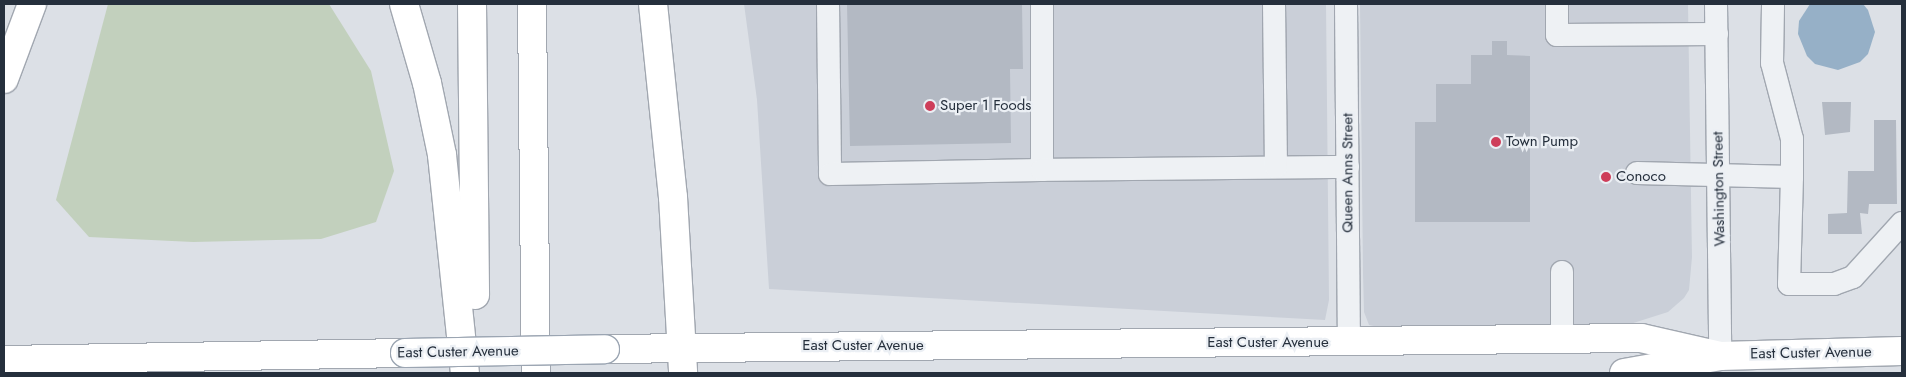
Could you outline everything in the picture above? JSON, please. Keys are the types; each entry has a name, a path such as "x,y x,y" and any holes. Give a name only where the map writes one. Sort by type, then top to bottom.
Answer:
{"main road":[{"path":"4,79 32,4"},
{"path":"404,4 425,74 442,155 466,373"},
{"path":"472,4 475,373"},
{"path":"532,4 536,373"},
{"path":"652,4 673,197 682,361"},
{"name":"East Custer Avenue","path":"4,360 605,349 682,361 1349,342 1641,338 1722,364"},
{"name":"East Custer Avenue","path":"1624,373 1902,351"}],"street":[{"path":"828,4 830,174 1348,167"},
{"path":"1042,4 1042,170"},
{"path":"1274,4 1276,168"},
{"name":"Queen Anns Street","path":"1346,4 1349,342"},
{"path":"1557,4 1557,35 1717,34"},
{"name":"Washington Street","path":"1716,4 1722,364"},
{"path":"1772,4 1772,63 1792,139 1789,284 1834,284 1853,277 1902,223"},
{"path":"1637,173 1718,173 1792,177"},
{"path":"1562,272 1562,339"}],"shaded area":[{"path":"744,4 1326,4 1329,300 1325,320 769,289 757,100"},
{"path":"1360,4 1688,4 1692,257 1689,290 1684,298 1668,312 1627,325 1388,329 1369,325 1364,312"}],"green space":[{"path":"108,4 329,4 371,71 394,171 376,222 321,239 193,242 89,237 56,200"}],"water":[{"path":"1810,4 1863,4 1868,10 1875,32 1868,54 1860,62 1838,70 1815,64 1807,56 1798,34 1799,21"}],"building":[{"name":"Super 1 Foods","path":"847,4 1022,4 1023,69 1010,69 1011,143 850,146"},
{"path":"1492,41 1507,41 1507,55 1530,56 1530,222 1415,222 1415,122 1436,122 1436,84 1471,84 1471,55 1492,55"},
{"path":"1822,102 1851,102 1850,132 1825,135"},
{"path":"1874,120 1896,120 1897,204 1869,204 1868,214 1860,213 1862,234 1828,234 1828,214 1847,213 1848,171 1874,171"}],"place":[{"name":"Super 1 Foods","path":"930,106"},
{"name":"Town Pump","path":"1496,142"},
{"name":"Conoco","path":"1606,177"}]}
